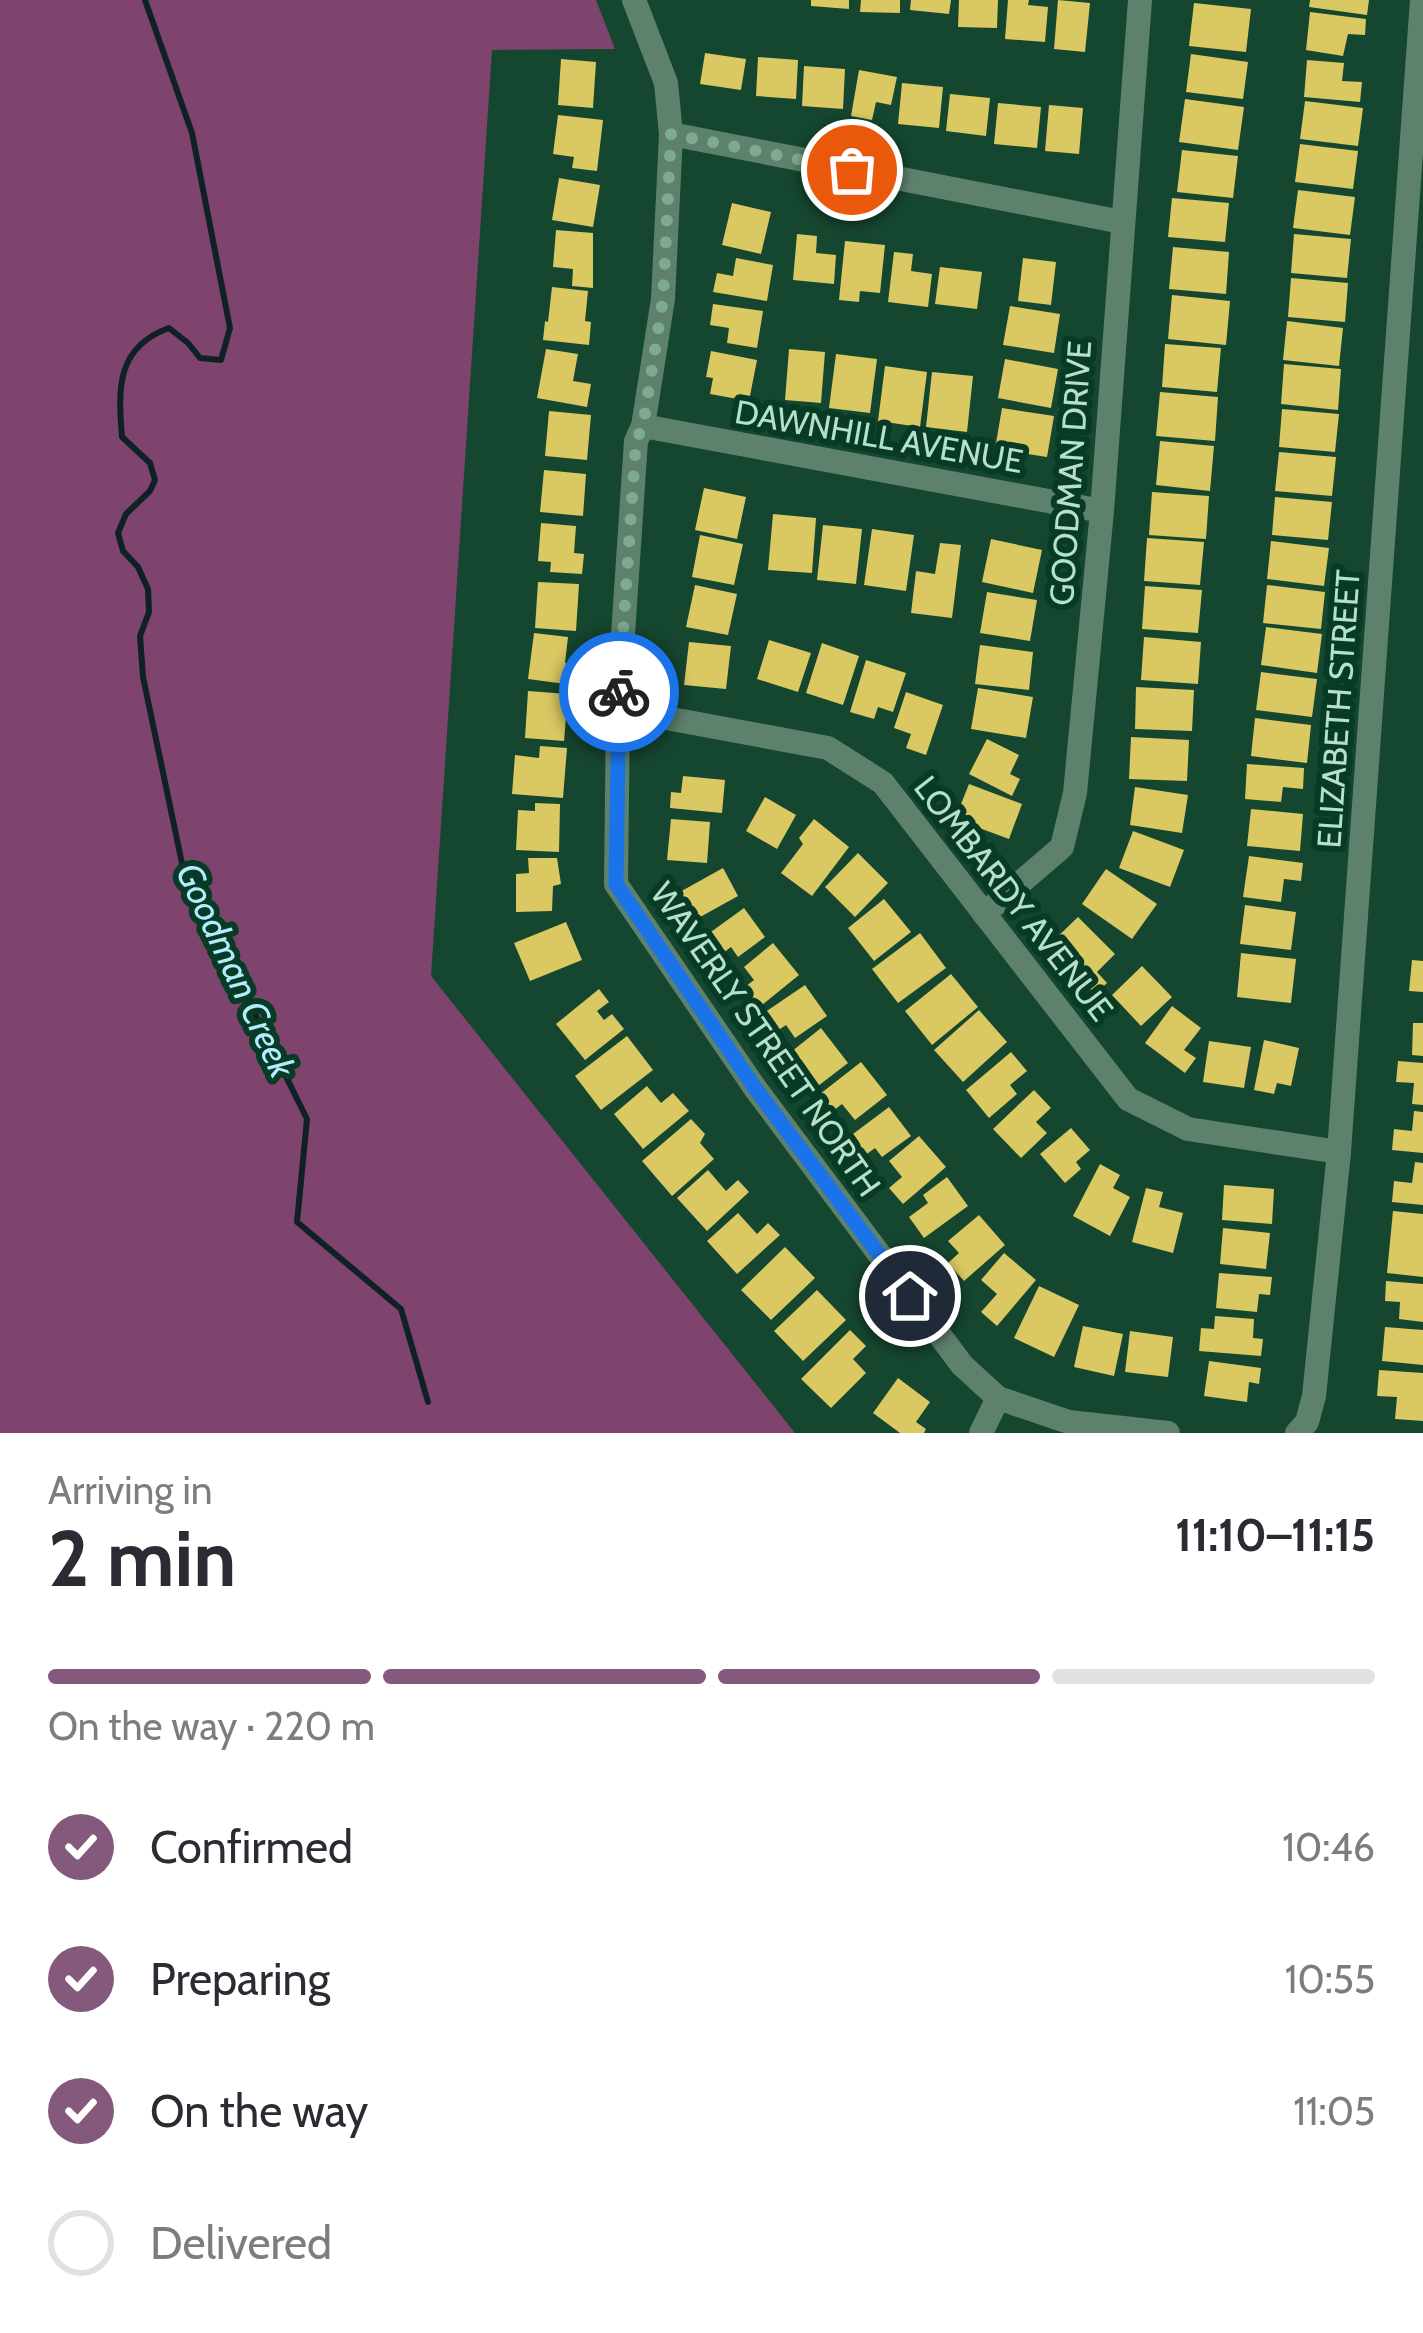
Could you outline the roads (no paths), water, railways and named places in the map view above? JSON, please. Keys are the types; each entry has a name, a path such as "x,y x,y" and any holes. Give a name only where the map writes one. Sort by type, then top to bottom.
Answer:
{"street":[{"name":"WAVERLY STREET NORTH","path":"634,0 666,83 671,134 663,299 643,426 636,441 618,710 616,884 769,1106 962,1365 998,1399 1069,1422 1168,1433"},
{"name":"GOODMAN DRIVE","path":"984,914 1062,847 1076,793 1140,0"},
{"name":"ELIZABETH STREET","path":"1302,1428 1314,1396 1340,1152 1422,0"},
{"path":"671,134 1122,222"},
{"name":"DAWNHILL AVENUE","path":"643,426 1102,511"},
{"name":"LOMBARDY AVENUE","path":"618,710 828,748 884,783 1128,1099 1188,1129 1340,1152"},
{"path":"980,1433 998,1399"}],"waterway":[{"name":"Goodman Creek","path":"145,0 192,133 230,328 221,360 200,358 169,328 139,346 124,372 122,437 150,463 155,480 126,514 118,533 123,551 138,567 148,589 149,612 140,636 143,677 183,868 307,1119 297,1222 401,1309 428,1402"}]}
